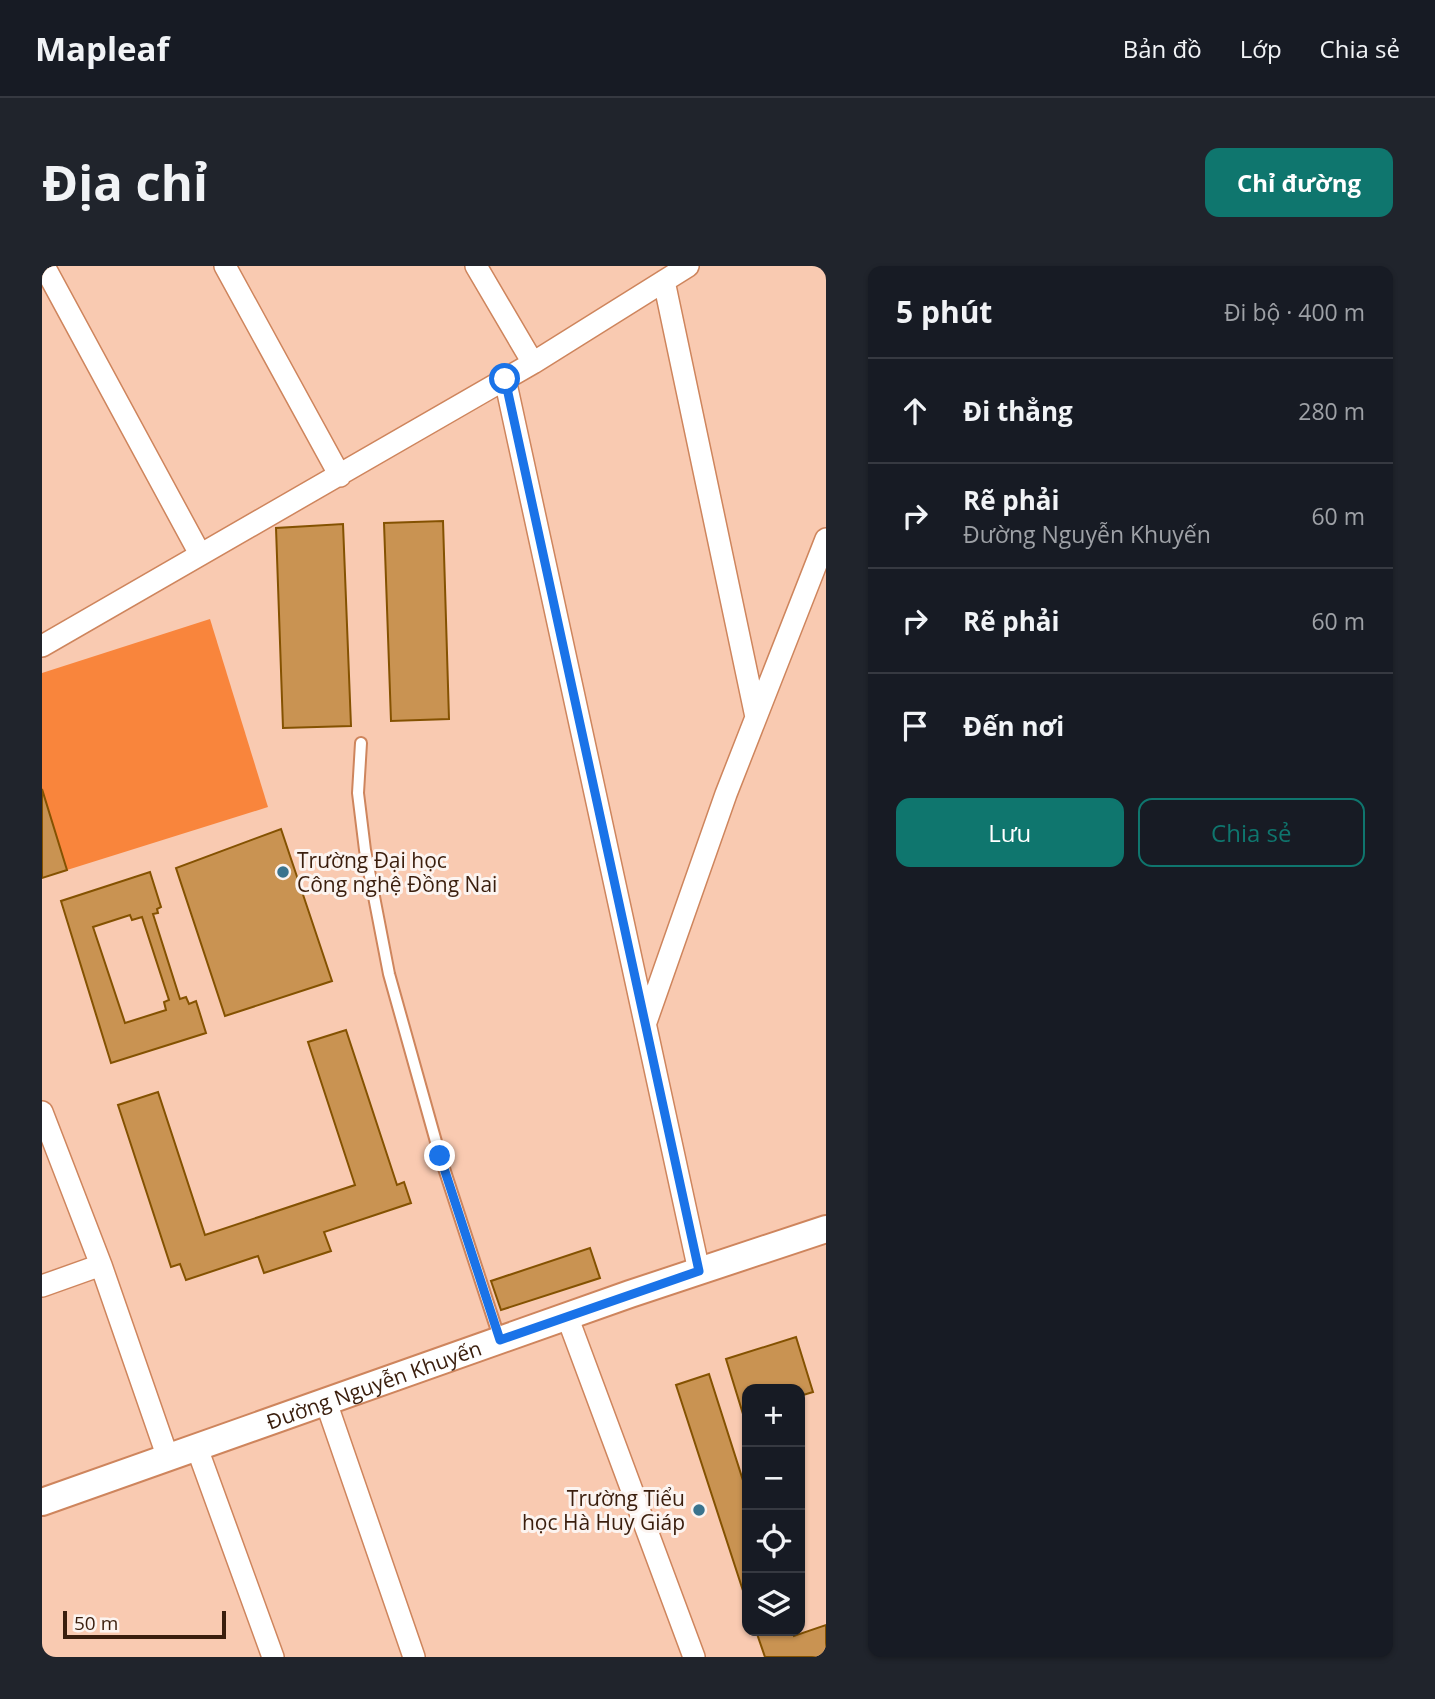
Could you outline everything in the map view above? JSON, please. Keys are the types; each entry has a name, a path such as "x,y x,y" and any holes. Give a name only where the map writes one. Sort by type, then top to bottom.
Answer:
{"street":[{"path":"44,266 200,554"},
{"path":"225,266 340,476"},
{"path":"475,266 533,363"},
{"path":"42,645 533,363 685,267"},
{"path":"664,281 756,717"},
{"path":"505,379 699,1271"},
{"path":"646,1024 726,794 826,539"},
{"path":"42,1112 100,1265 168,1458"},
{"name":"Đường Nguyễn Khuyến","path":"42,1502 567,1316 826,1229"},
{"path":"42,1286 100,1265"},
{"path":"567,1316 694,1657"},
{"path":"326,1402 414,1657"},
{"path":"197,1448 273,1657"}],"lane":[{"path":"361,743 358,793 365,850 389,974 444,1169 500,1340"}],"shaded area":[{"path":"210,619 268,807 67,870 42,789 42,673"}],"building":[{"path":"443,521 449,719 391,721 384,523"},
{"path":"343,524 351,726 283,728 276,528"},
{"path":"42,789 67,870 42,878"},
{"path":"281,829 332,981 225,1016 176,868"},
{"path":"150,872 161,907 157,909 158,913 153,914 180,999 186,997 189,1004 196,1001 206,1033 111,1063 61,901","holes":["130,915 132,920 142,917 169,1000 164,1002 166,1010 125,1023 93,927"]},
{"path":"346,1030 397,1185 404,1182 411,1203 324,1232 331,1251 264,1273 258,1256 186,1280 180,1264 171,1267 118,1105 158,1092 205,1235 355,1185 308,1042"},
{"path":"590,1248 600,1278 501,1310 491,1281"},
{"path":"796,1337 813,1392 805,1394 805,1384 742,1384 742,1411 726,1359"},
{"path":"709,1374 742,1477 742,1588 676,1385"},
{"path":"826,1625 826,1657 765,1657 758,1636 805,1636 805,1632"}],"place":[{"name":"Trường Đại học Công nghệ Đồng Nai","path":"283,872"},
{"name":"Trường Tiểu học Hà Huy Giáp","path":"699,1510"}],"route":[{"path":"440,1156 500,1340 699,1271 505,379"}]}
